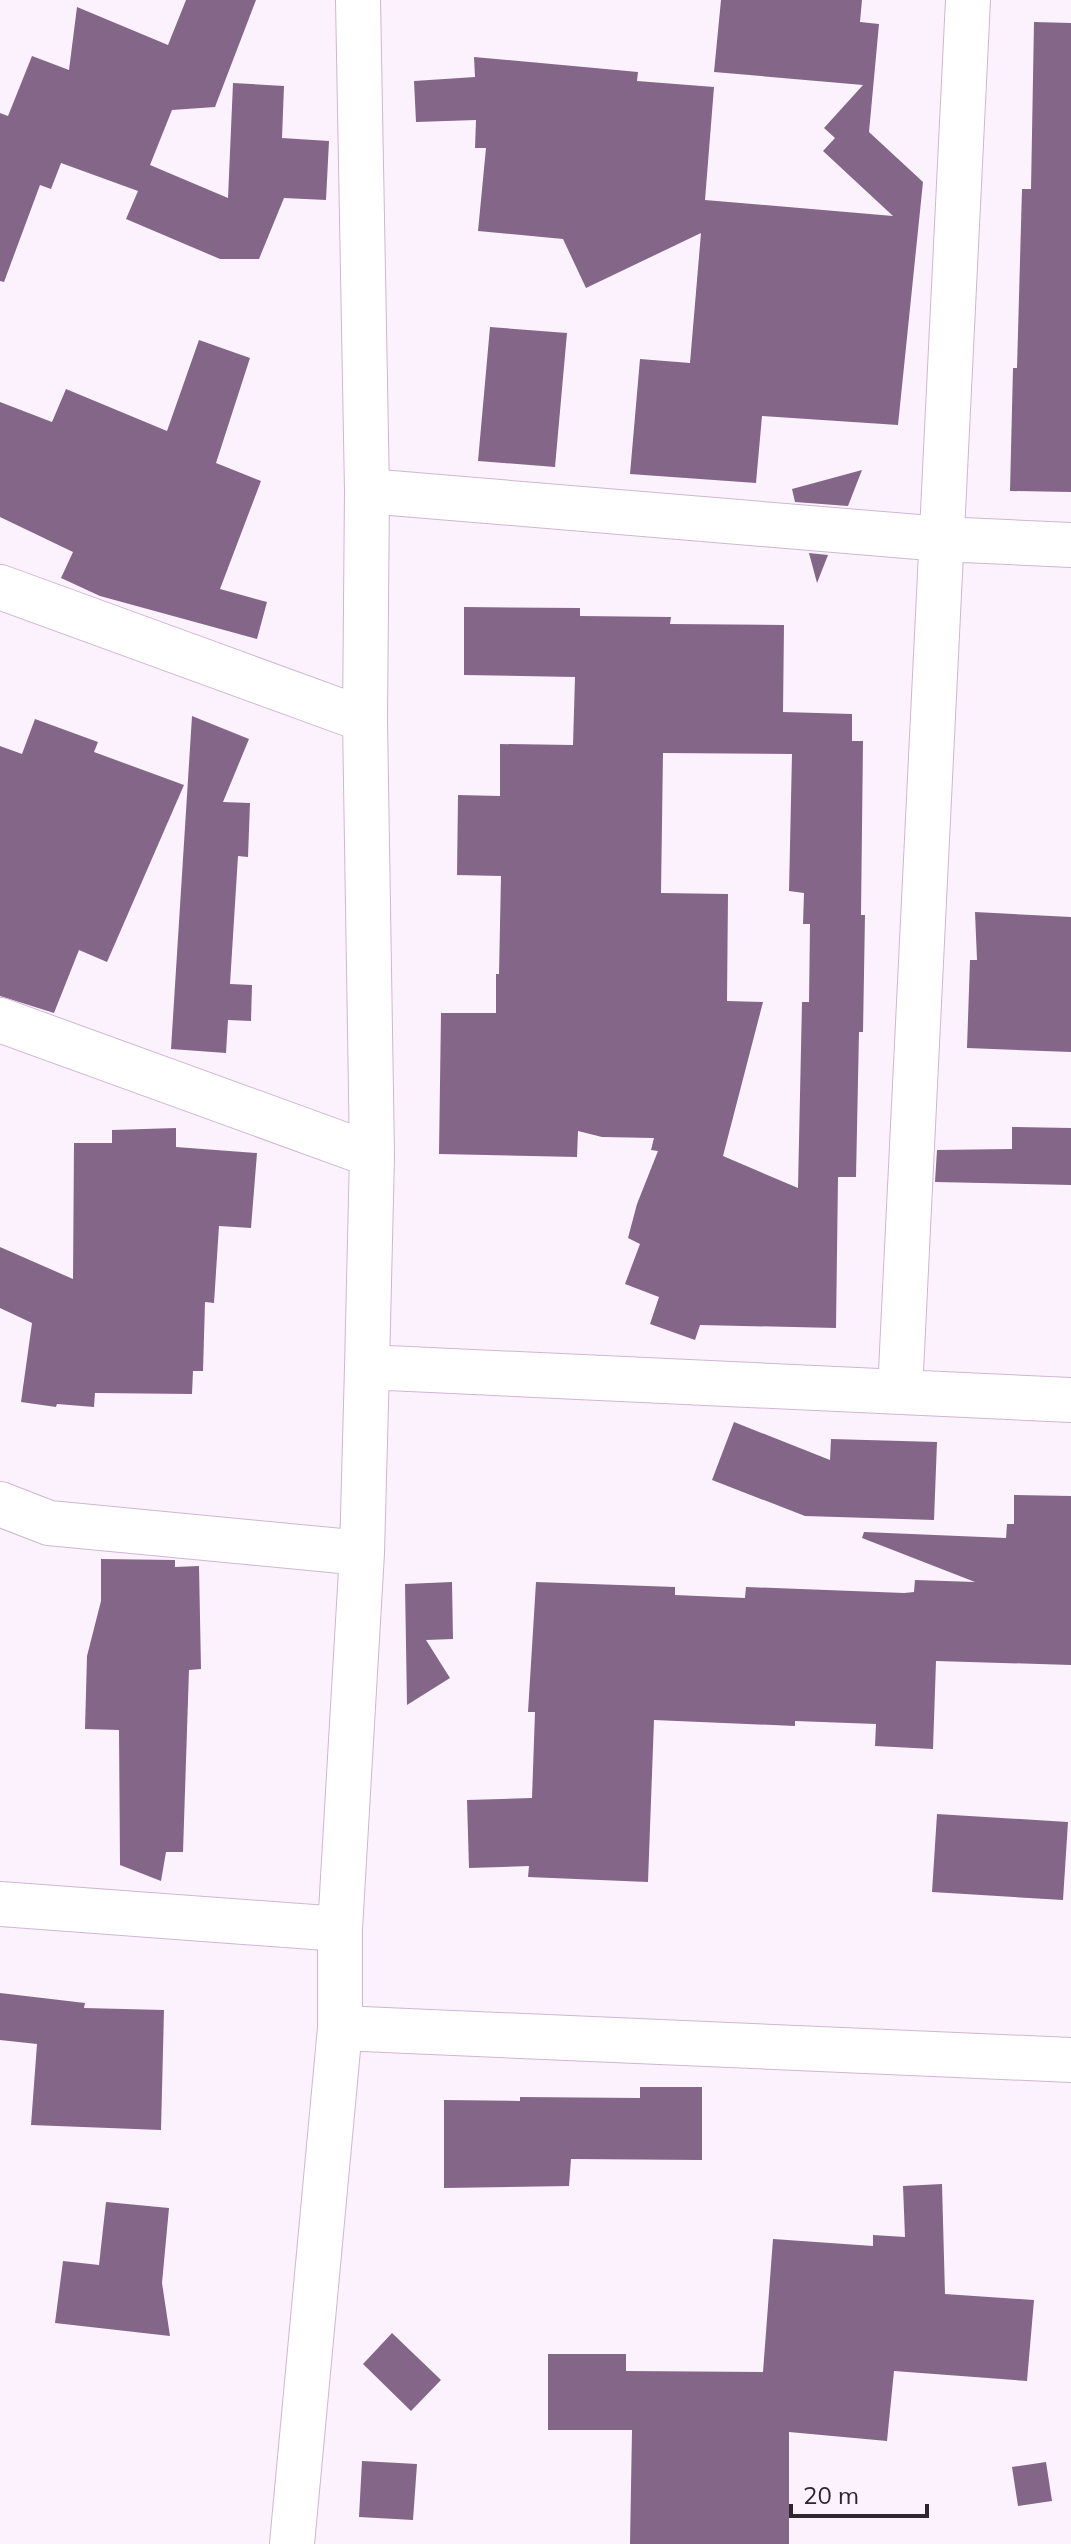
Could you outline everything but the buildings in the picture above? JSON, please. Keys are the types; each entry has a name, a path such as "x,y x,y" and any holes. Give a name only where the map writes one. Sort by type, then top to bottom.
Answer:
{"street":[{"path":"292,2544 340,2028 340,1929 362,1553 367,1367 372,1155 365,720 367,491 358,0"},
{"path":"900,1392 968,0"},
{"path":"367,491 942,539 1071,545"},
{"path":"0,587 365,720"},
{"path":"0,1020 372,1155"},
{"path":"367,1367 1071,1400"},
{"path":"0,1504 49,1523 362,1553"},
{"path":"0,1904 340,1929"},
{"path":"340,2028 1071,2060"}]}
